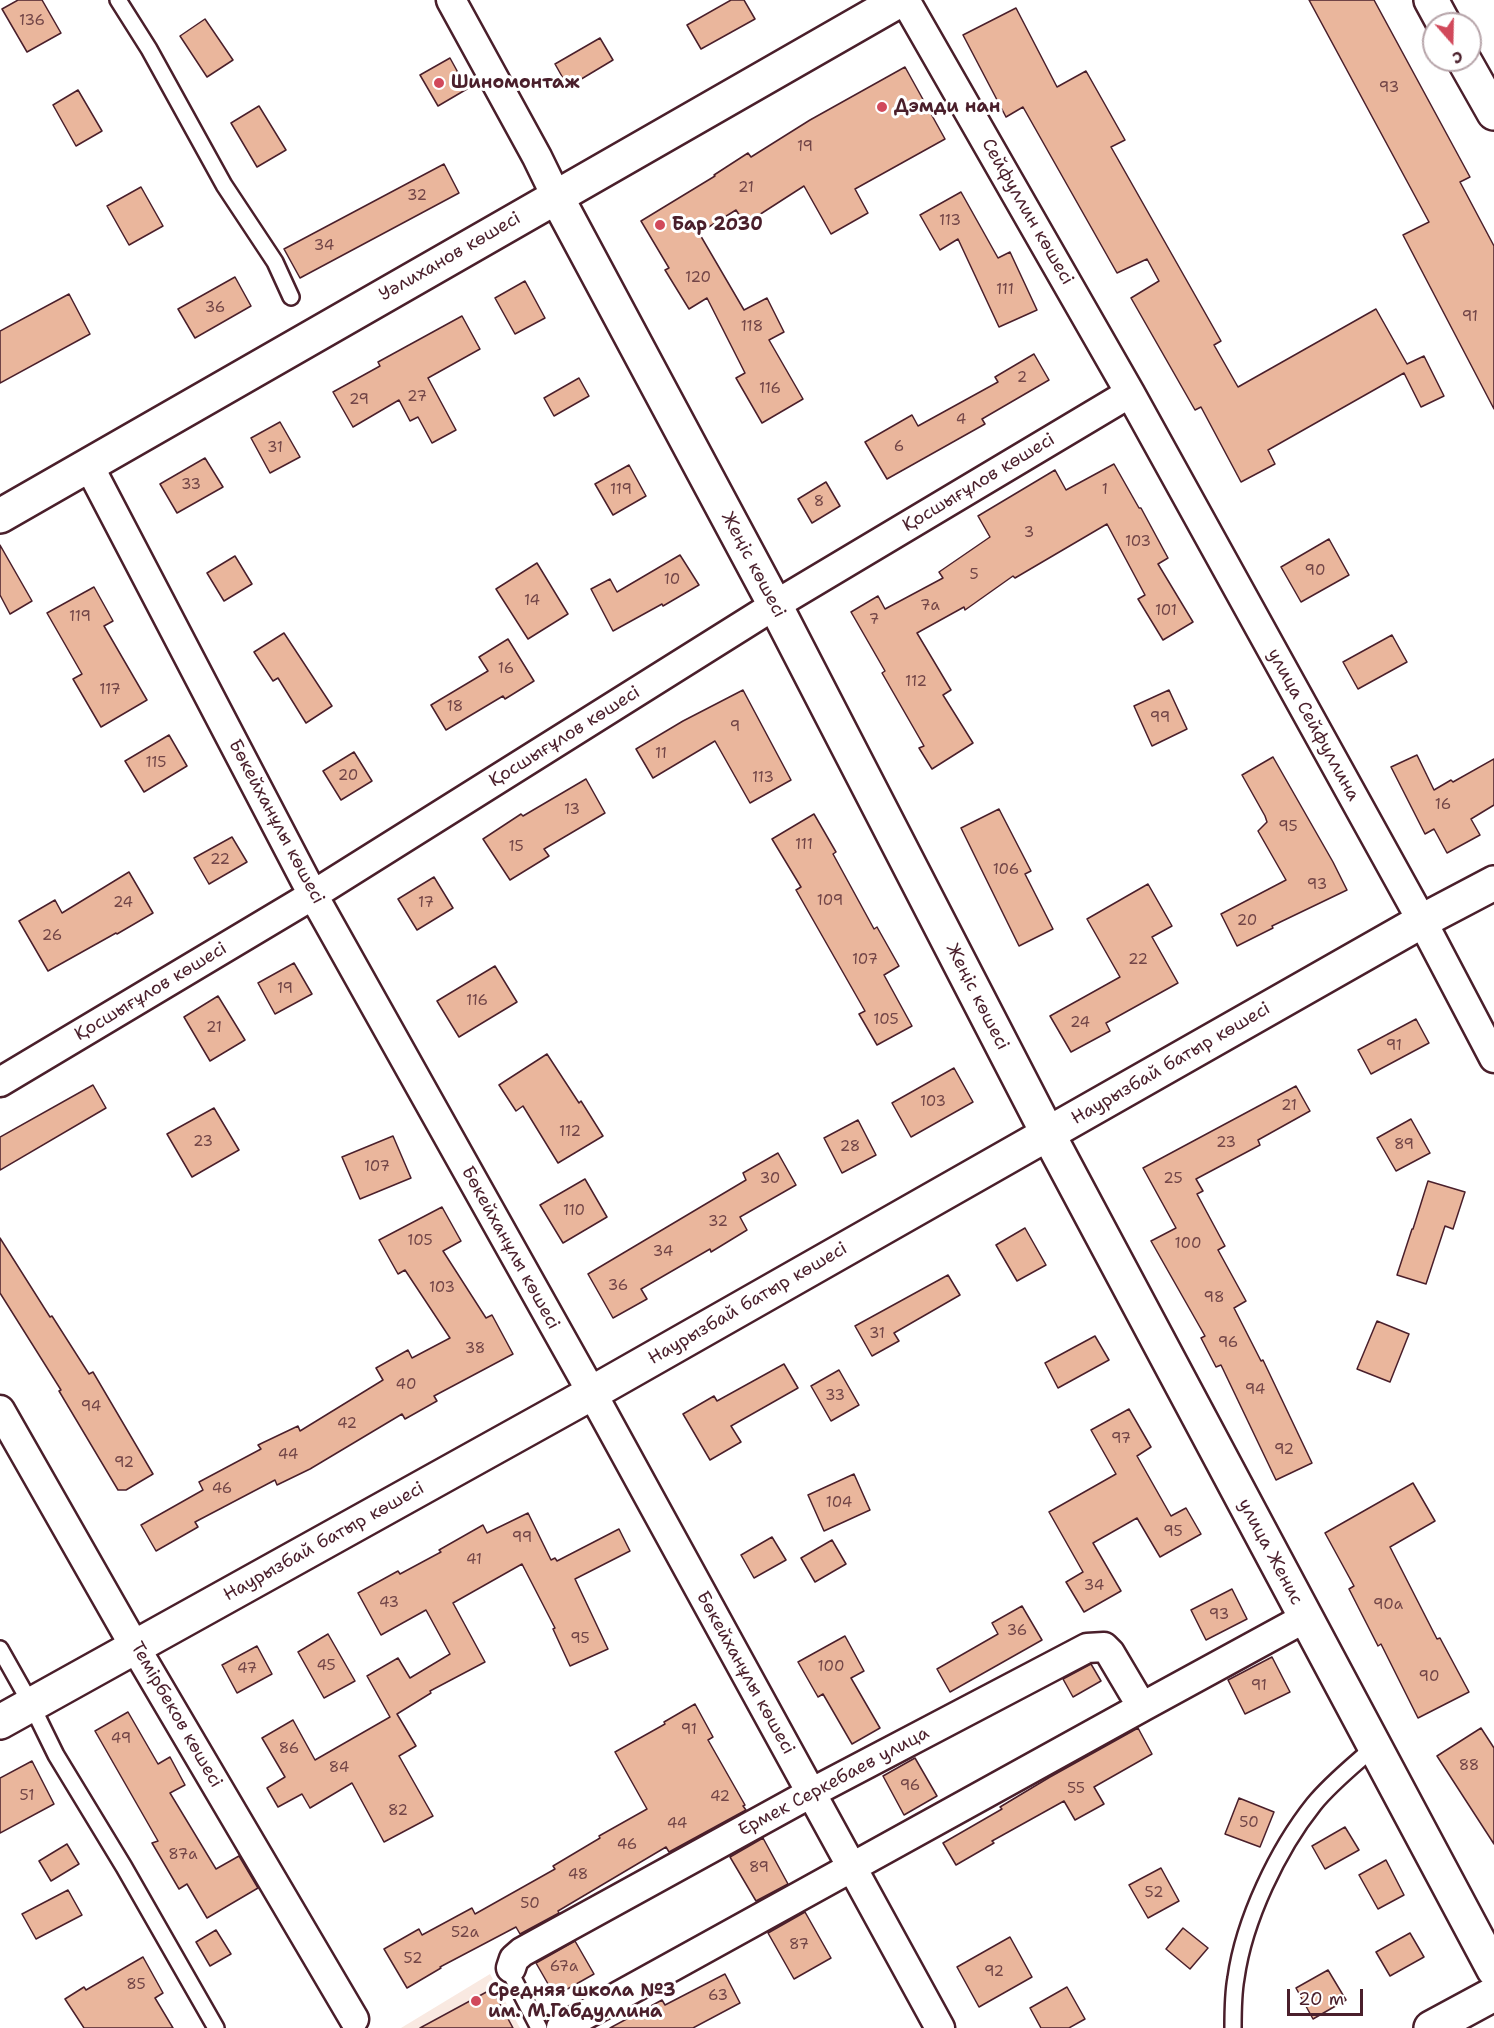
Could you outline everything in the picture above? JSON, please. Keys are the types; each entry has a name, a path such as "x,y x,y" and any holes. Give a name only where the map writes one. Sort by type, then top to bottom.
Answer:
{"street":[{"name":"Жеңіс көшесі","path":"451,0 775,605 1048,1134"},
{"name":"Уәлиханов көшесі","path":"0,516 900,0"},
{"name":"Сейфуллин көшесі","path":"905,0 1130,393"},
{"path":"1471,72 1494,113"},
{"name":"Қосшығұлов көшесі","path":"0,1082 313,895 775,605 1130,393"},
{"name":"улица Сейфуллина","path":"1130,393 1422,921 1494,1058"},
{"name":"Бөкейханұлы көшесі","path":"88,464 313,895 592,1393 940,2028"},
{"name":"Наурызбай батыр көшесі","path":"0,1722 592,1393 1422,921 1494,883"},
{"name":"улица Женис","path":"1048,1134 1494,1970"},
{"name":"Темірбеков көшесі","path":"0,1410 135,1647 354,2019"},
{"path":"561,2028 851,1866 1305,1618"},
{"name":"Ермек Серкебаев улица","path":"512,1968 514,1959 522,1952 811,1792 1087,1648 1104,1647 1110,1653 1142,1707"},
{"path":"1431,2028 1494,1994"}],"lane":[{"path":"118,0 149,50 224,185 275,262 291,297"},
{"path":"0,1649 56,1755 124,1867 216,2028"},
{"path":"1233,2028 1236,1977 1243,1946 1251,1919 1278,1860 1315,1803 1374,1747"},
{"path":"512,1968 512,1976 539,2028"}],"shaded area":[{"name":"Средняя школа №3 им. М.Габдуллина","path":"490,1974 520,2028 401,2028"}],"building":[{"path":"18,0 42,0 61,33 27,52 2,9"},
{"path":"731,0 744,0 755,19 701,49 687,25"},
{"path":"1309,0 1374,0 1470,177 1460,182 1494,246 1494,409 1403,235 1429,222"},
{"path":"1016,8 1057,87 1086,71 1125,140 1111,147 1221,341 1214,345 1238,387 1376,309 1407,364 1424,356 1444,396 1421,407 1404,373 1268,450 1275,464 1241,482 1201,407 1195,410 1131,298 1159,281 1147,259 1117,273 1023,107 1006,117 963,35"},
{"path":"205,19 233,60 207,77 180,36"},
{"path":"600,38 613,60 568,87 555,64"},
{"path":"450,58 467,89 438,106 420,75"},
{"path":"905,67 945,139 855,189 868,213 831,234 804,186 745,224 736,210 699,233 744,310 767,298 784,332 769,340 803,399 762,423 736,378 745,373 707,298 689,309 665,270 669,268 641,221 748,153 751,157 810,120"},
{"path":"78,90 102,131 76,146 53,105"},
{"path":"259,106 286,150 257,167 231,123"},
{"path":"444,164 459,193 300,278 284,249"},
{"path":"141,187 163,226 129,245 107,206"},
{"path":"961,192 998,258 1010,252 1037,310 999,327 958,239 940,250 920,215"},
{"path":"235,277 251,306 195,338 178,309"},
{"path":"525,281 545,318 515,334 495,298"},
{"path":"69,294 90,334 0,383 0,331"},
{"path":"462,316 480,349 428,378 456,430 432,443 418,417 410,421 399,400 353,427 333,392 380,366 378,362"},
{"path":"1034,354 1049,380 982,419 985,424 887,479 865,442 912,415 918,426 998,382 995,377"},
{"path":"579,378 589,396 554,416 544,398"},
{"path":"280,422 300,457 270,473 251,438"},
{"path":"205,458 223,487 177,513 160,484"},
{"path":"1114,464 1168,558 1158,564 1193,622 1163,640 1138,599 1145,595 1107,524 1015,578 1013,576 965,610 964,607 917,633 951,690 943,695 973,743 932,769 919,748 924,746 882,673 885,671 851,612 878,596 885,609 943,578 939,572 990,537 978,516 1055,470 1066,490"},
{"path":"629,465 646,496 613,515 595,484"},
{"path":"826,482 840,506 812,523 798,499"},
{"path":"1329,539 1349,575 1301,602 1281,567"},
{"path":"0,545 32,601 10,614 0,595"},
{"path":"680,555 699,585 613,631 591,589 610,579 617,592"},
{"path":"235,556 252,584 224,601 207,573"},
{"path":"537,563 568,614 528,639 496,589"},
{"path":"94,587 113,621 104,626 147,700 101,727 73,679 82,674 47,613"},
{"path":"284,633 332,706 306,723 278,678 273,681 254,652"},
{"path":"1392,635 1407,662 1358,689 1343,662"},
{"path":"508,639 534,681 505,699 503,696 446,730 431,705 488,671 479,657"},
{"path":"743,690 791,780 750,803 715,741 653,778 636,749 683,721"},
{"path":"1169,690 1187,729 1152,746 1134,706"},
{"path":"169,735 187,766 144,792 125,761"},
{"path":"354,752 372,781 341,800 323,771"},
{"path":"1417,755 1434,790 1494,759 1494,805 1471,819 1480,835 1447,853 1434,829 1425,834 1391,767"},
{"path":"1273,757 1347,890 1272,926 1273,928 1237,946 1221,914 1286,880 1258,831 1267,822 1242,775"},
{"path":"586,779 605,813 544,849 549,856 510,880 483,839 521,814 523,816"},
{"path":"999,809 1031,871 1025,874 1053,929 1019,946 961,828"},
{"path":"814,814 836,852 833,854 874,929 877,927 899,966 884,975 912,1026 877,1045 859,1014 865,1011 796,890 801,887 772,839"},
{"path":"232,837 247,862 209,884 194,858"},
{"path":"129,872 153,913 48,971 19,921 55,900 62,913"},
{"path":"434,877 453,908 417,930 398,899"},
{"path":"1148,884 1172,926 1152,937 1178,983 1106,1023 1110,1031 1071,1052 1050,1016 1120,977 1087,919"},
{"path":"294,963 312,994 275,1014 258,983"},
{"path":"495,966 517,1002 459,1037 437,1001"},
{"path":"218,996 245,1040 210,1061 184,1017"},
{"path":"1416,1019 1429,1043 1371,1074 1358,1050"},
{"path":"547,1054 603,1136 558,1163 523,1106 516,1111 499,1085"},
{"path":"954,1068 973,1102 911,1137 892,1103"},
{"path":"93,1085 106,1108 0,1170 0,1137"},
{"path":"1296,1086 1310,1111 1258,1140 1260,1145 1196,1179 1203,1191 1197,1194 1225,1246 1218,1250 1246,1301 1234,1308 1261,1361 1263,1360 1312,1463 1276,1480 1221,1365 1216,1367 1201,1338 1205,1336 1151,1241 1176,1228 1143,1168"},
{"path":"214,1108 239,1150 192,1177 167,1134"},
{"path":"1411,1119 1430,1153 1396,1171 1377,1138"},
{"path":"858,1120 876,1155 842,1173 824,1138"},
{"path":"393,1136 411,1178 360,1199 342,1157"},
{"path":"778,1153 796,1185 740,1217 747,1230 641,1289 647,1299 613,1318 588,1274 746,1180 743,1173"},
{"path":"585,1179 607,1217 563,1243 540,1205"},
{"path":"1428,1181 1465,1192 1453,1229 1445,1226 1426,1284 1397,1275"},
{"path":"442,1207 461,1241 443,1251 486,1318 492,1315 513,1354 434,1396 437,1401 405,1419 402,1414 310,1469 277,1485 275,1480 195,1522 198,1527 156,1551 141,1525 203,1490 199,1482 261,1449 258,1445 298,1426 300,1431 383,1380 376,1368 408,1350 412,1358 450,1338 405,1270 398,1274 379,1240"},
{"path":"1025,1228 1046,1265 1017,1281 996,1245"},
{"path":"0,1238 89,1374 93,1372 153,1474 126,1490 118,1490 59,1391 61,1390 0,1293"},
{"path":"948,1275 960,1295 894,1333 899,1341 872,1356 855,1326"},
{"path":"1377,1321 1409,1334 1390,1382 1357,1369"},
{"path":"1095,1336 1109,1360 1058,1388 1045,1363"},
{"path":"784,1364 798,1388 731,1426 741,1442 710,1460 683,1414 714,1396 717,1401"},
{"path":"839,1370 859,1405 831,1421 811,1386"},
{"path":"1129,1409 1151,1447 1137,1456 1171,1516 1186,1508 1201,1534 1160,1557 1137,1518 1093,1543 1121,1591 1084,1612 1066,1582 1083,1572 1049,1512 1116,1474 1091,1430"},
{"path":"854,1474 870,1510 824,1531 808,1495"},
{"path":"1413,1483 1435,1521 1390,1547 1437,1639 1440,1638 1469,1692 1418,1718 1381,1644 1378,1646 1349,1589 1354,1586 1325,1533"},
{"path":"528,1513 551,1560 555,1558 557,1561 619,1529 630,1551 575,1579 608,1649 570,1666 553,1629 555,1628 522,1564 453,1603 485,1662 430,1691 431,1693 397,1714 416,1746 399,1756 433,1816 384,1842 352,1783 310,1808 302,1794 278,1807 267,1788 285,1777 262,1738 293,1720 315,1760 390,1717 367,1676 398,1658 410,1678 450,1654 426,1610 381,1635 358,1593 398,1571 400,1574 441,1552 439,1550 483,1525 487,1533"},
{"path":"772,1537 786,1560 754,1578 741,1555"},
{"path":"832,1540 846,1564 815,1582 801,1558"},
{"path":"1232,1589 1247,1619 1206,1640 1191,1610"},
{"path":"1022,1606 1042,1640 950,1692 937,1669 998,1634 992,1623"},
{"path":"328,1634 355,1681 324,1698 298,1652"},
{"path":"845,1636 864,1671 851,1678 880,1728 852,1744 823,1694 818,1697 798,1662"},
{"path":"257,1646 272,1674 237,1693 222,1665"},
{"path":"1272,1657 1290,1692 1245,1714 1228,1680"},
{"path":"1091,1664 1101,1681 1073,1697 1063,1679"},
{"path":"695,1704 713,1737 708,1740 746,1810 669,1852 666,1847 558,1911 559,1913 520,1934 516,1927 440,1967 407,1988 384,1949 419,1929 422,1935 472,1908 475,1914 555,1869 553,1866 600,1838 599,1836 647,1809 615,1752"},
{"path":"128,1712 158,1764 170,1757 185,1785 170,1793 216,1869 239,1856 258,1888 207,1918 187,1884 179,1889 152,1843 158,1841 95,1731"},
{"path":"1138,1728 1152,1754 1094,1787 1104,1804 1075,1820 1064,1801 992,1841 994,1843 956,1865 943,1843 1002,1809 1000,1807 1050,1777"},
{"path":"1481,1728 1494,1748 1494,1844 1437,1756"},
{"path":"915,1758 937,1796 904,1815 883,1776"},
{"path":"32,1761 54,1804 0,1833 0,1778"},
{"path":"1239,1798 1274,1812 1260,1847 1225,1834"},
{"path":"1345,1827 1359,1850 1325,1869 1312,1846"},
{"path":"763,1838 788,1884 756,1901 730,1857"},
{"path":"67,1844 79,1864 51,1881 39,1861"},
{"path":"1386,1860 1404,1895 1378,1909 1359,1875"},
{"path":"1161,1868 1179,1901 1148,1918 1129,1885"},
{"path":"68,1890 82,1915 36,1939 22,1914"},
{"path":"805,1912 831,1958 794,1979 768,1933"},
{"path":"1183,1928 1208,1948 1190,1969 1166,1949"},
{"path":"216,1930 231,1954 210,1966 196,1942"},
{"path":"1410,1933 1424,1957 1390,1976 1376,1952"},
{"path":"1010,1937 1032,1977 979,2007 957,1967"},
{"path":"575,1941 594,1974 555,1996 536,1963"},
{"path":"143,1957 163,1993 155,1998 173,2028 84,2028 65,1999 84,1987 86,1990"},
{"path":"1328,1970 1346,2000 1313,2019 1296,1988"},
{"path":"725,1974 740,2003 693,2028 610,2028 662,2000 665,2005"},
{"path":"1067,1987 1085,2019 1069,2028 1041,2028 1030,2008"},
{"path":"492,1989 513,2028 420,2028"}],"place":[{"name":"Шиномонтаж","path":"439,83"},
{"name":"Дэмди нан","path":"882,107"},
{"name":"Бар 2030","path":"660,225"},
{"name":"Средняя школа №3 им. М.Габдуллина","path":"476,2001"}]}
